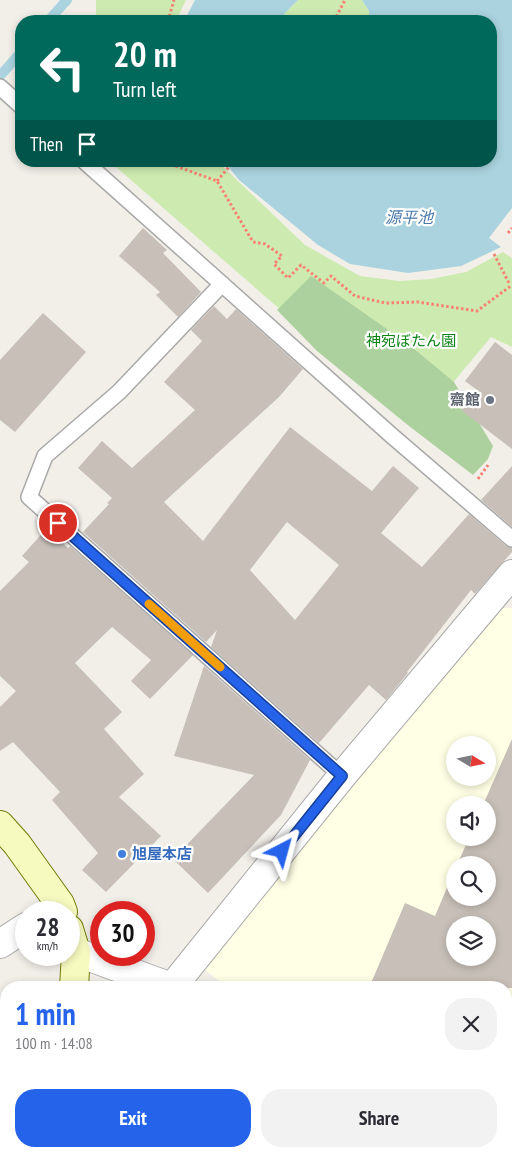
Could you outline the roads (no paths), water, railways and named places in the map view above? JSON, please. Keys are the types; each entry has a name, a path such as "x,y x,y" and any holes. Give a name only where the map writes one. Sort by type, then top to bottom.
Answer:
{"main road":[{"path":"0,825 17,844 51,901"},
{"path":"70,966 73,981"}],"street":[{"path":"178,981 342,776 512,574"},
{"path":"80,932 163,981"},
{"path":"0,944 15,934"}],"lane":[{"path":"0,87 15,101"},
{"path":"91,167 391,435 512,539"},
{"path":"222,284 119,392 45,456 29,497 342,776"}],"water":[{"path":"195,0 298,0 284,15 187,15"},
{"name":"源平池","path":"362,0 512,0 512,208 489,238 501,247 461,266 408,273 350,264 318,245 239,180 229,167 497,167 497,15 369,15 369,11"}],"waterway":[{"path":"53,15 67,0"},
{"path":"0,76 15,59"}],"place":[{"name":"齋館","path":"490,400"},
{"name":"旭屋本店","path":"122,854"}],"park label":[{"name":"神宛ぼたん園","path":"411,341"}]}
